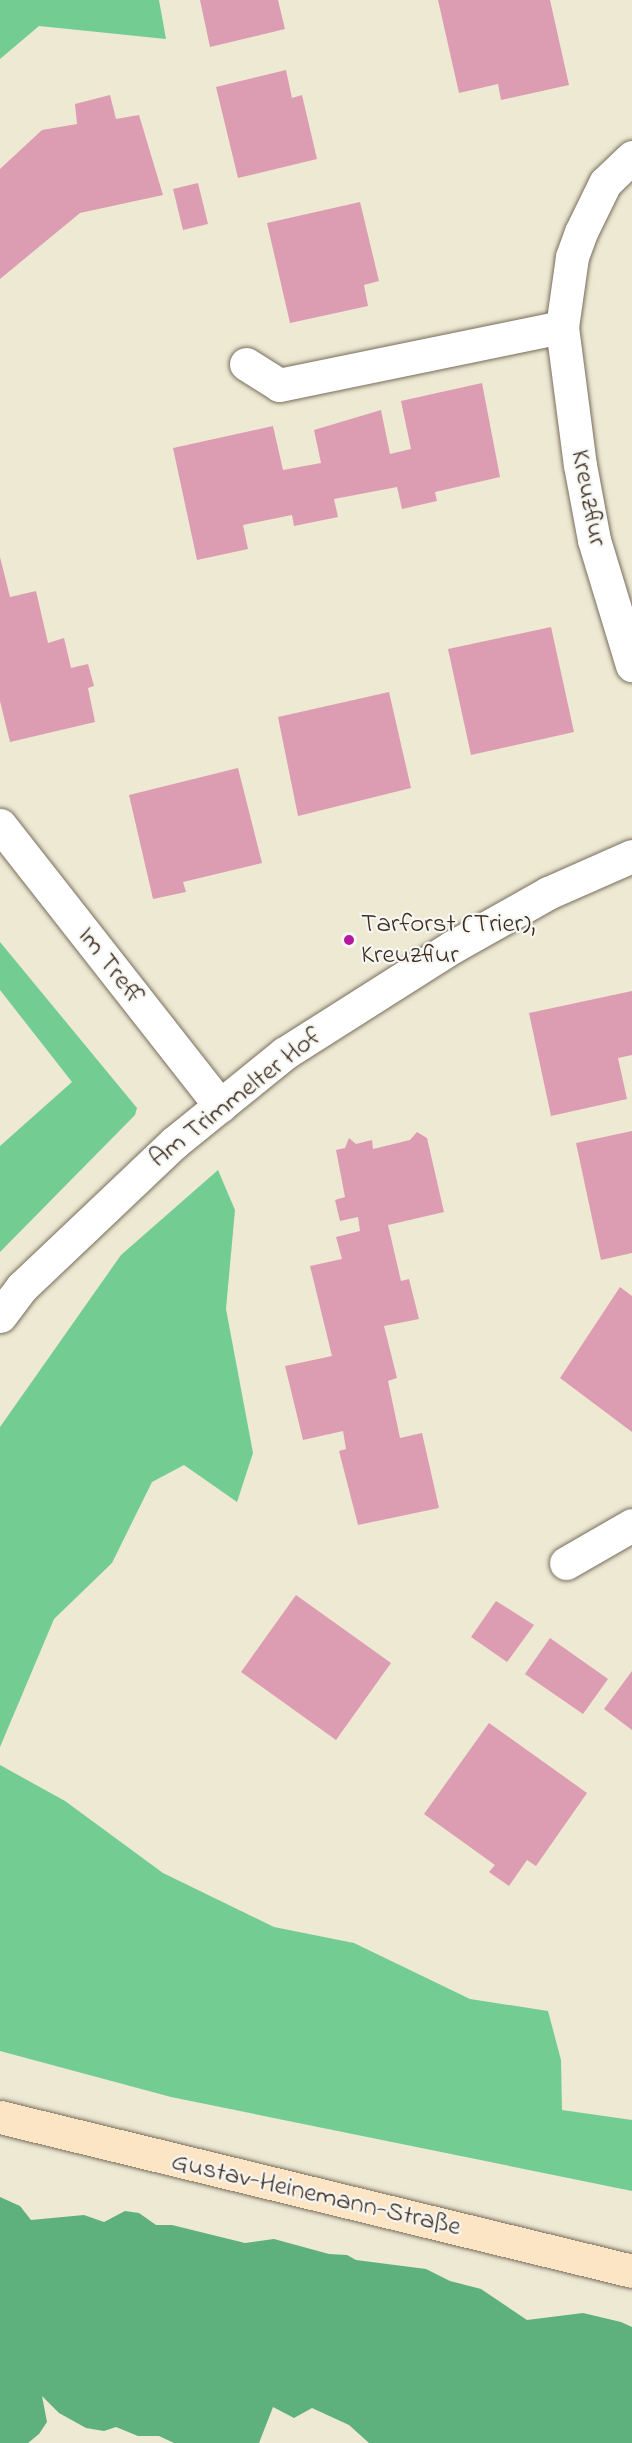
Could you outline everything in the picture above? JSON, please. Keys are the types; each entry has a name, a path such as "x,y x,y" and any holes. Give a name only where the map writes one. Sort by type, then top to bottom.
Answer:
{"main road":[{"name":"Gustav-Heinemann-Straße","path":"0,2117 632,2271"}],"street":[{"name":"Kreuzflur","path":"632,157 605,183 581,232 572,256 562,327 580,465 594,540 632,665"},
{"path":"246,364 279,385 562,327"},
{"name":"Im Treff","path":"0,825 220,1106"},
{"name":"Am Trimmelter Hof","path":"0,1316 22,1287 175,1142 285,1053 452,947 548,893 632,856"},
{"path":"566,1563 632,1525"}],"green space":[{"path":"0,0 159,0 166,39 39,26 0,59"},
{"path":"0,942 137,1108 135,1115 0,1252 0,1146 72,1082 0,990"},
{"path":"218,1170 235,1210 226,1309 253,1453 237,1502 184,1465 152,1482 112,1563 54,1619 0,1747 0,1427 121,1255"},
{"path":"0,1765 65,1801 163,1873 274,1927 354,1943 470,1999 548,2011 561,2060 562,2110 632,2120 632,2191 171,2097 0,2051"},
{"path":"0,2197 20,2206 31,2220 84,2215 104,2222 125,2211 139,2213 156,2225 172,2225 245,2243 274,2239 329,2254 347,2255 356,2260 426,2269 450,2281 481,2289 527,2320 583,2313 621,2322 632,2327 632,2443 369,2443 349,2425 312,2408 294,2418 273,2407 259,2443 174,2443 159,2436 138,2436 116,2427 104,2431 86,2428 59,2413 42,2396 47,2422 39,2434 28,2443 0,2443"}],"building":[{"path":"200,0 278,0 285,29 210,47"},
{"path":"438,0 550,0 569,85 501,100 498,84 459,93"},
{"path":"286,70 292,98 302,95 317,159 238,178 216,87"},
{"path":"110,95 116,119 139,115 163,195 80,213 0,279 0,169 42,130 77,124 75,104"},
{"path":"198,183 208,224 183,230 173,189"},
{"path":"360,202 379,281 364,285 368,306 290,323 267,223"},
{"path":"482,383 500,477 435,492 437,501 402,509 397,487 334,499 338,517 294,526 292,515 243,525 248,549 197,560 173,448 273,426 283,470 321,463 314,430 381,410 390,454 411,449 401,401"},
{"path":"0,557 10,597 36,591 48,643 64,638 71,668 88,664 94,686 88,688 95,722 10,742 0,701"},
{"path":"551,627 574,732 471,755 448,649"},
{"path":"389,692 411,788 298,816 278,717"},
{"path":"238,768 262,863 183,882 186,892 153,899 129,795"},
{"path":"632,991 632,1055 618,1058 627,1099 551,1116 529,1013"},
{"path":"632,1131 632,1253 601,1260 576,1143"},
{"path":"417,1132 427,1138 444,1212 388,1225 401,1281 409,1279 419,1319 384,1326 397,1378 388,1381 400,1438 422,1433 439,1508 358,1525 339,1451 346,1449 343,1431 303,1440 285,1366 332,1356 310,1266 342,1259 336,1237 360,1231 358,1217 340,1221 335,1200 345,1197 336,1150 345,1148 349,1138 356,1144 372,1140 373,1149 410,1140"},
{"path":"620,1287 632,1296 632,1432 560,1378"},
{"path":"296,1595 391,1663 336,1740 241,1672"},
{"path":"496,1601 534,1625 507,1662 471,1637"},
{"path":"550,1638 608,1679 583,1714 525,1674"},
{"path":"632,1671 632,1730 604,1709"},
{"path":"489,1723 587,1793 536,1866 527,1860 509,1886 489,1872 495,1865 424,1814"}],"place":[{"name":"Tarforst (Trier), Kreuzflur","path":"349,940"}]}
